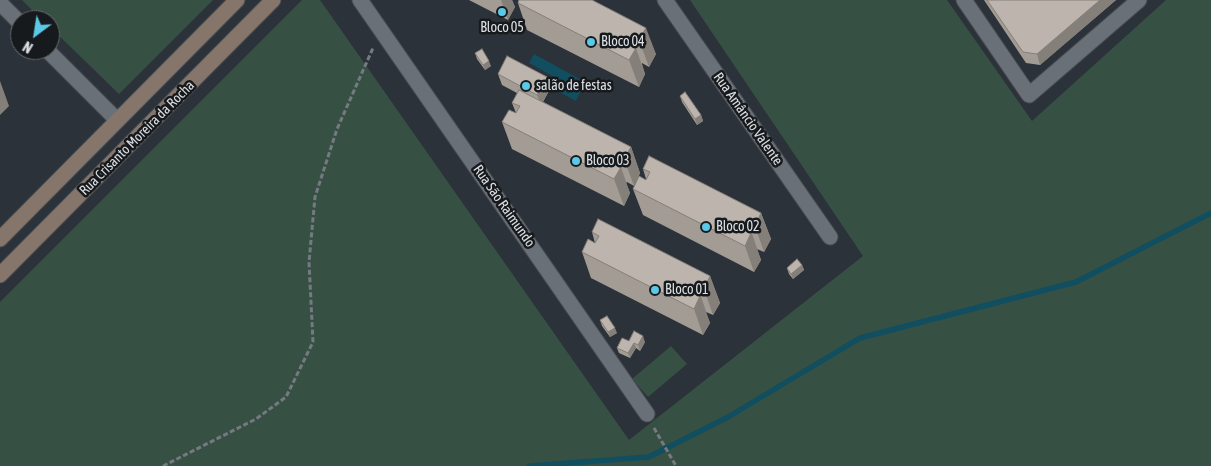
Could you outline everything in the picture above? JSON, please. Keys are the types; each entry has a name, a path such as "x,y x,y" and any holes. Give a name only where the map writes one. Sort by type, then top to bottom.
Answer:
{"main road":[{"name":"Rua Crisanto Moreira da Rocha","path":"0,239 237,0"},
{"name":"Rua Crisanto Moreira da Rocha","path":"0,275 273,0"},
{"path":"117,120 136,140"}],"street":[{"name":"Rua São Raimundo","path":"360,0 382,29 649,418"},
{"name":"Rua Amâncio Valente","path":"665,0 830,237"},
{"path":"964,0 1029,95 1139,0"},
{"path":"0,3 10,13"},
{"path":"57,60 117,120"}],"path":[{"path":"163,466 256,419 286,398 313,342 309,262 315,196 337,129 382,29"},
{"path":"649,418 676,466"}],"green space":[{"path":"22,0 213,0 119,94 60,37 60,10 32,10"},
{"path":"302,0 320,0 629,440 863,256 690,0 947,0 1032,121 1166,0 1211,0 1211,466 0,466 0,302"},
{"path":"671,346 687,364 648,397 632,379"}],"water":[{"path":"534,54 585,82 576,101 559,92 563,82 529,63"}],"building":[{"path":"519,0 592,0 646,28 639,40 632,37 629,44 636,48 629,60 518,3"},
{"path":"987,0 1100,0 1037,54 1023,52"},
{"path":"482,49 489,61 483,65 475,53"},
{"path":"507,56 547,77 537,95 498,74"},
{"path":"519,90 631,147 624,159 617,156 614,163 621,167 614,179 502,122 509,110 516,113 520,106 512,103"},
{"path":"685,92 701,115 695,119 680,96"},
{"path":"649,156 761,213 755,226 748,222 744,230 751,233 745,246 633,189 639,176 646,180 650,172 643,169"},
{"path":"598,219 710,276 704,289 697,285 693,293 700,296 694,309 582,252 588,239 595,243 599,236 592,232"},
{"path":"797,259 802,265 791,274 787,268"},
{"path":"607,316 615,328 608,332 600,320"},
{"path":"634,331 643,336 638,345 634,343 628,353 617,348 622,338 629,341"}],"waterway":[{"path":"529,466 649,457 728,417 860,338 1076,282 1211,213"}],"place":[{"name":"Bloco 05","path":"502,12"},
{"name":"Bloco 04","path":"591,42"},
{"name":"salão de festas","path":"526,86"},
{"name":"Bloco 03","path":"576,161"},
{"name":"Bloco 02","path":"706,227"},
{"name":"Bloco 01","path":"655,290"}]}
